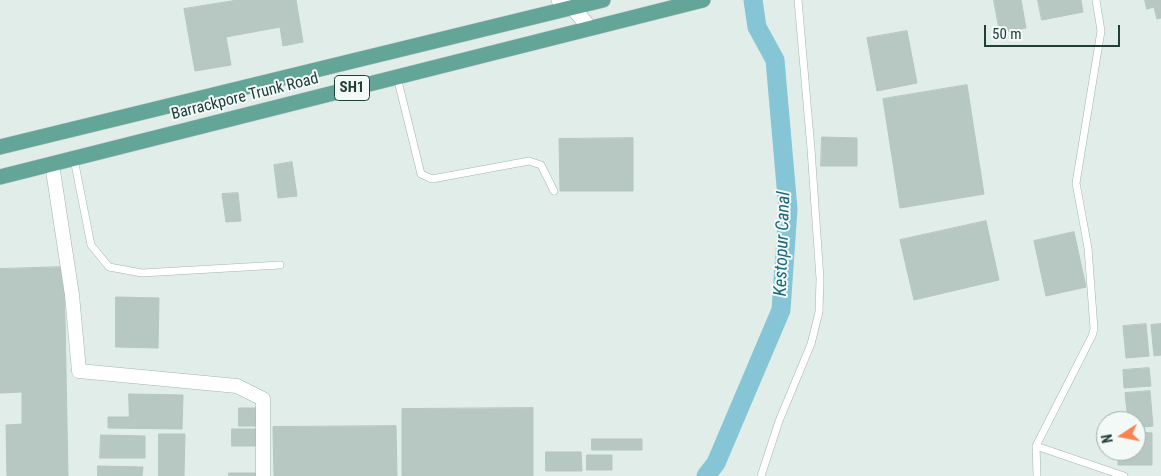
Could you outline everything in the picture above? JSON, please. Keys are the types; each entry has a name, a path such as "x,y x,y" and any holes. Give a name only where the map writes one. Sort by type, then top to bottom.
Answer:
{"main road":[{"name":"Barrackpore Trunk Road","path":"0,147 603,0"},
{"name":"Barrackpore Trunk Road","path":"0,177 703,0"}],"street":[{"path":"559,0 573,8 590,28"},
{"path":"52,164 72,295 79,371 237,386 263,398 263,476"}],"lane":[{"path":"761,476 779,421 811,344 819,312 820,280 798,0"},
{"path":"1037,476 1036,446 1094,329 1088,248 1076,183 1101,31 1096,0"},
{"path":"397,77 421,174 432,179 529,161 541,165 554,191"},
{"path":"74,158 91,245 108,267 142,274 280,265"},
{"path":"1036,446 1124,476"}],"building":[{"path":"238,0 296,0 303,42 283,46 280,27 226,37 231,65 195,71 184,9"},
{"path":"994,0 1021,0 1026,28 1000,33"},
{"path":"1038,0 1081,0 1083,12 1042,20"},
{"path":"1145,0 1161,0 1161,18 1157,19 1154,7 1147,9"},
{"path":"907,31 917,83 877,91 867,38"},
{"path":"967,85 984,194 900,208 883,99"},
{"path":"822,137 857,138 857,166 821,166"},
{"path":"633,138 633,191 560,191 559,139"},
{"path":"292,162 297,196 278,198 274,165"},
{"path":"238,193 241,221 226,222 222,194"},
{"path":"986,221 999,280 914,300 900,240"},
{"path":"1074,232 1086,287 1046,296 1034,241"},
{"path":"64,267 68,476 7,476 6,425 22,424 22,392 0,393 0,269"},
{"path":"116,297 159,298 158,348 116,347"},
{"path":"1146,324 1149,356 1126,358 1123,326"},
{"path":"1161,324 1161,355 1154,356 1151,325"},
{"path":"1149,368 1151,386 1124,388 1123,370"},
{"path":"1150,391 1153,426 1146,427 1146,411 1127,411 1125,393"},
{"path":"129,394 183,395 182,429 108,428 108,417 129,417"},
{"path":"239,408 261,408 260,426 239,426"},
{"path":"533,408 533,476 402,476 402,409"},
{"path":"396,426 397,476 274,476 273,427"},
{"path":"232,429 257,429 256,446 232,446"},
{"path":"1146,433 1152,433 1152,465 1118,465 1118,461 1146,461"},
{"path":"159,434 185,434 184,476 159,476"},
{"path":"101,435 145,436 145,458 100,458"},
{"path":"592,439 642,439 642,450 592,450"},
{"path":"546,452 581,452 582,471 546,471"},
{"path":"587,455 612,455 612,470 587,470"},
{"path":"98,466 143,467 142,476 98,476"},
{"path":"229,473 260,473 260,476 229,476"}],"waterway":[{"name":"Kestopur Canal","path":"706,476 716,463 781,310 788,209 775,60 757,27 753,0"}]}
